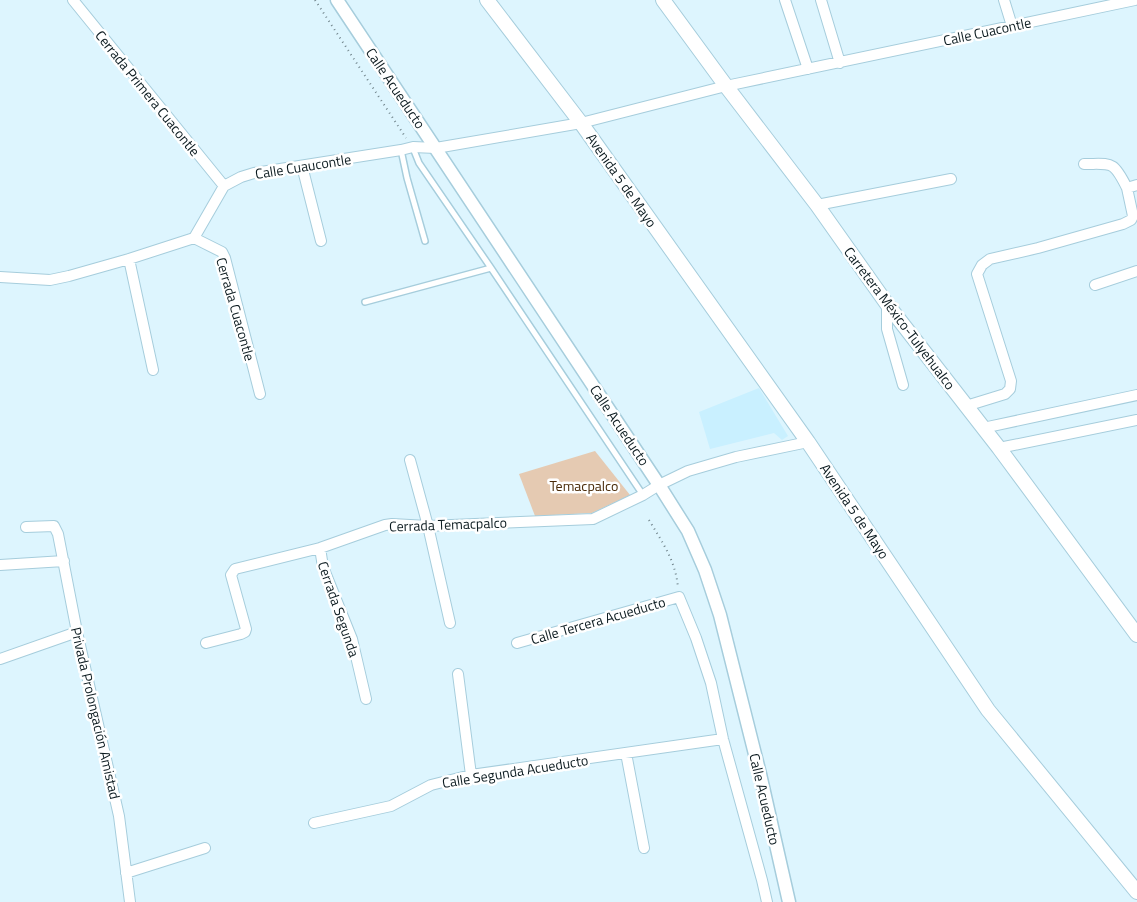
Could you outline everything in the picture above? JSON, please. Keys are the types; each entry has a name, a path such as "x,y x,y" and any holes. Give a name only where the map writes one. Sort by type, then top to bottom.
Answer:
{"main road":[{"name":"Avenida 5 de Mayo","path":"487,0 582,123 808,442 988,710 1137,892"},
{"name":"Carretera México-Tulyehualco","path":"663,0 817,205 887,304 999,448 1137,635"}],"street":[{"name":"Cerrada Primera Cuacontle","path":"73,0 224,186"},
{"name":"Calle Acueducto","path":"337,0 659,484 691,539 706,570 720,615 760,774 789,902"},
{"path":"785,0 808,69"},
{"path":"821,0 840,63"},
{"path":"1004,0 1012,26"},
{"name":"Calle Cuacontle","path":"582,123 726,86 1135,0"},
{"name":"Calle Cuaucontle","path":"224,186 254,173 413,147 436,148 582,123"},
{"path":"966,406 1005,394 1010,389 1011,381 977,274 982,265 990,259 1038,248 1123,224 1131,220 1133,216 1132,186 1116,168 1109,164 1084,164"},
{"path":"302,166 321,241"},
{"path":"817,205 951,179"},
{"path":"0,277 50,280 129,259 194,238 224,186"},
{"name":"Cerrada Cuacontle","path":"194,238 222,252 260,394"},
{"path":"129,259 153,370"},
{"path":"1095,285 1137,271"},
{"path":"887,304 887,329 904,385"},
{"path":"983,428 1137,395"},
{"path":"999,448 1137,420"},
{"name":"Cerrada Temacpalco","path":"206,643 245,632 246,629 231,575 235,570 320,548 385,525 428,526 593,518 643,495 659,484 688,471 736,457 808,442"},
{"path":"410,460 428,526 450,623"},
{"name":"Privada Prolongación Amistad","path":"26,527 54,526 58,534 118,816 128,901"},
{"name":"Cerrada Segunda","path":"320,548 323,567 352,639 366,699"},
{"path":"0,565 64,561"},
{"name":"Calle Acueducto","path":"679,597 696,638 711,683 723,739 767,902"},
{"name":"Calle Tercera Acueducto","path":"517,643 679,597"},
{"path":"0,658 78,632"},
{"path":"458,674 471,775"},
{"name":"Calle Segunda Acueducto","path":"314,823 391,806 431,785 471,775 723,739"},
{"path":"626,753 644,848"},
{"path":"126,873 205,848"}],"lane":[{"name":"Calle Acueducto","path":"413,147 419,163 643,495"},
{"path":"400,150 425,241"},
{"path":"365,302 491,268"}],"path":[{"name":"Calle Acueducto","path":"315,0 413,147"},
{"path":"649,520 669,553 677,574 679,597"}],"shaded area":[{"path":"759,388 788,436 782,440 774,433 710,449 699,412"}],"green space":[{"name":"Temacpalco","path":"595,451 630,495 592,513 535,516 519,474"}]}
